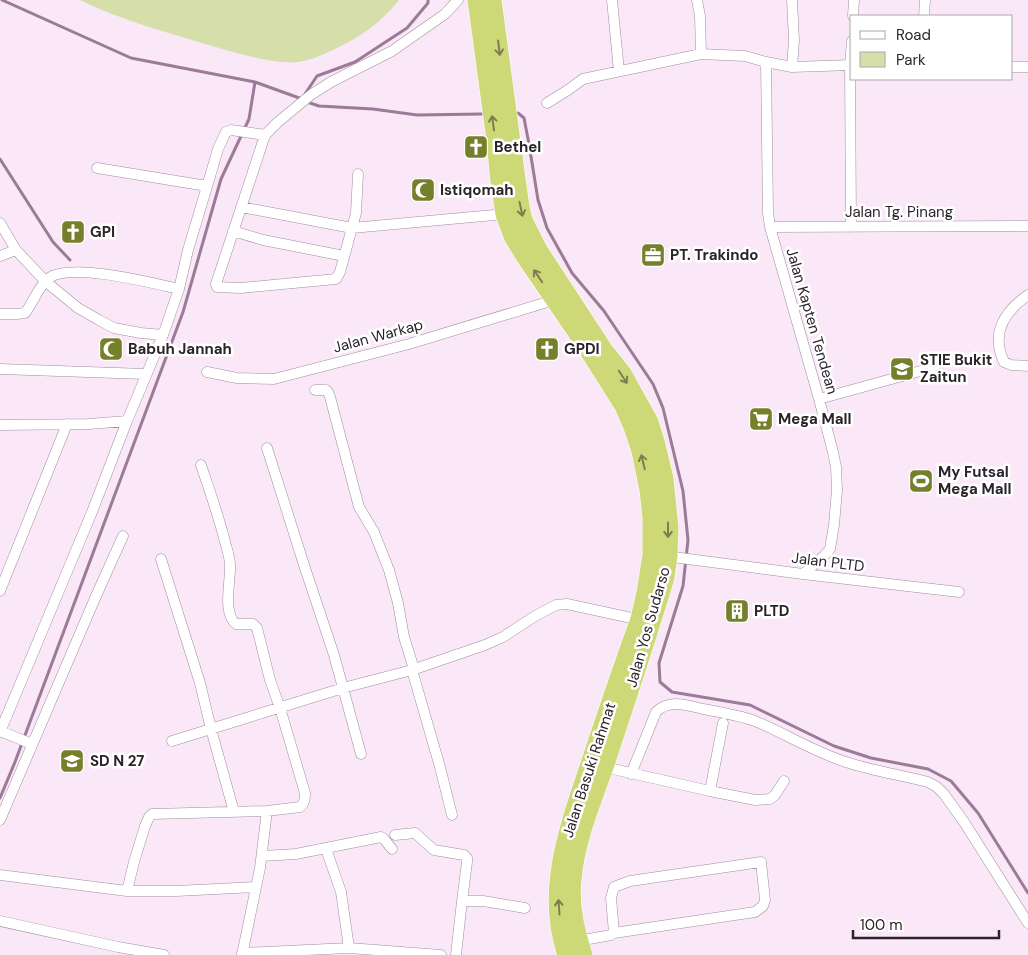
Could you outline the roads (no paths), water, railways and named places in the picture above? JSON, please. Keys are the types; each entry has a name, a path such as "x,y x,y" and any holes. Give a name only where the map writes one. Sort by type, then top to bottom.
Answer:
{"highway":[{"name":"Jalan Basuki Rahmat","path":"477,0 505,214 513,236 531,253 554,300 583,340 624,406 633,427 643,460 652,518 667,556 648,585 640,619 566,840 559,876 558,893 561,927 576,950"},
{"name":"Jalan Yos Sudarso","path":"492,0 520,207 529,234 531,253 623,376 649,422 664,479 669,527 665,577 604,767 582,829 572,880 572,907 576,950"}],"street":[{"path":"358,174 357,206 336,279 241,288 219,287 216,284 241,207 261,134 312,94 331,82 392,51 445,14 458,0"},
{"path":"612,0 619,71"},
{"path":"696,0 700,16 701,54"},
{"path":"792,0 794,40 792,67"},
{"path":"853,15 854,0"},
{"path":"924,15 925,0"},
{"path":"547,103 581,80 701,54 745,56 792,67 850,65"},
{"name":"Jalan Kapten Tendean","path":"766,62 768,213 770,227 819,399 836,467 837,490 830,549 803,574"},
{"path":"1013,67 1028,67"},
{"path":"851,80 851,227"},
{"path":"29,743 3,732 163,335 179,289 188,250 223,136 228,131 261,134"},
{"path":"97,168 207,186"},
{"path":"241,207 352,228 505,214"},
{"path":"0,223 16,250 45,281 78,308 114,328 163,335"},
{"name":"Jalan Tg. Pinang","path":"770,227 1028,226"},
{"path":"233,231 263,240 344,256"},
{"path":"0,256 16,250"},
{"path":"0,314 24,313 45,281 55,274 66,272 88,272 179,289"},
{"path":"1028,294 1009,311 1001,326 998,338 1004,362 1028,366"},
{"name":"Jalan Warkap","path":"207,372 237,378 274,379 409,344 554,300"},
{"path":"819,399 935,367"},
{"path":"0,369 146,374"},
{"path":"315,390 326,390 328,392 359,507 382,549 392,578 404,637 452,815"},
{"path":"0,425 89,424 127,421"},
{"path":"0,591 67,424"},
{"path":"267,448 334,655 361,754"},
{"path":"127,891 145,826 152,814 266,811 300,807 305,799 280,708 270,680 257,628 250,623 236,624 232,621 228,597 230,562 217,512 201,465"},
{"path":"0,820 29,743 123,536"},
{"name":"Jalan PLTD","path":"667,556 958,592"},
{"path":"161,559 200,683 234,812"},
{"path":"172,741 343,688 413,670 485,646 549,608 560,604 640,619"},
{"path":"631,774 656,712 664,706 676,704 736,715 755,721 846,762 928,782 944,794 964,822 1028,923"},
{"path":"710,792 723,723"},
{"path":"604,767 710,792 755,800 770,799 775,796 784,781"},
{"path":"266,811 262,856 242,954 350,948 441,955"},
{"path":"395,834 416,833 434,850 466,856 467,862 456,955"},
{"path":"262,856 296,854 381,838 392,849"},
{"path":"326,849 342,892 350,948"},
{"path":"576,950 614,933 755,912 763,906 765,900 761,862 630,880 618,884 614,887 611,898 614,933"},
{"path":"0,875 127,891 169,892 256,887"},
{"path":"462,901 483,901 525,908"},
{"path":"0,921 118,947 164,955"}],"waterway":[{"path":"2,0 131,58 255,82"},
{"path":"305,94 317,76 355,62 407,28 428,3 428,0"},
{"path":"0,798 183,312 221,179 249,119 255,82 302,99"},
{"path":"307,102 319,106 373,109 417,115 482,114"},
{"path":"518,113 524,118 538,200 547,228 572,273 604,311 653,384 663,408 683,491 688,540 683,586 659,663 660,682 672,692 750,705 834,746 871,758 928,769 951,781 978,813 1028,893"},
{"path":"0,159 53,242 70,260"}],"place":[{"name":"Bethel","path":"476,147"},
{"name":"Istiqomah","path":"423,190"},
{"name":"GPI","path":"73,232"},
{"name":"PT. Trakindo","path":"653,255"},
{"name":"Babuh Jannah","path":"111,349"},
{"name":"GPDI","path":"547,349"},
{"name":"STIE Bukit Zaitun","path":"902,369"},
{"name":"Mega Mall","path":"761,419"},
{"name":"My Futsal Mega Mall","path":"921,481"},
{"name":"PLTD","path":"737,611"},
{"name":"SD N 27","path":"72,761"}]}
